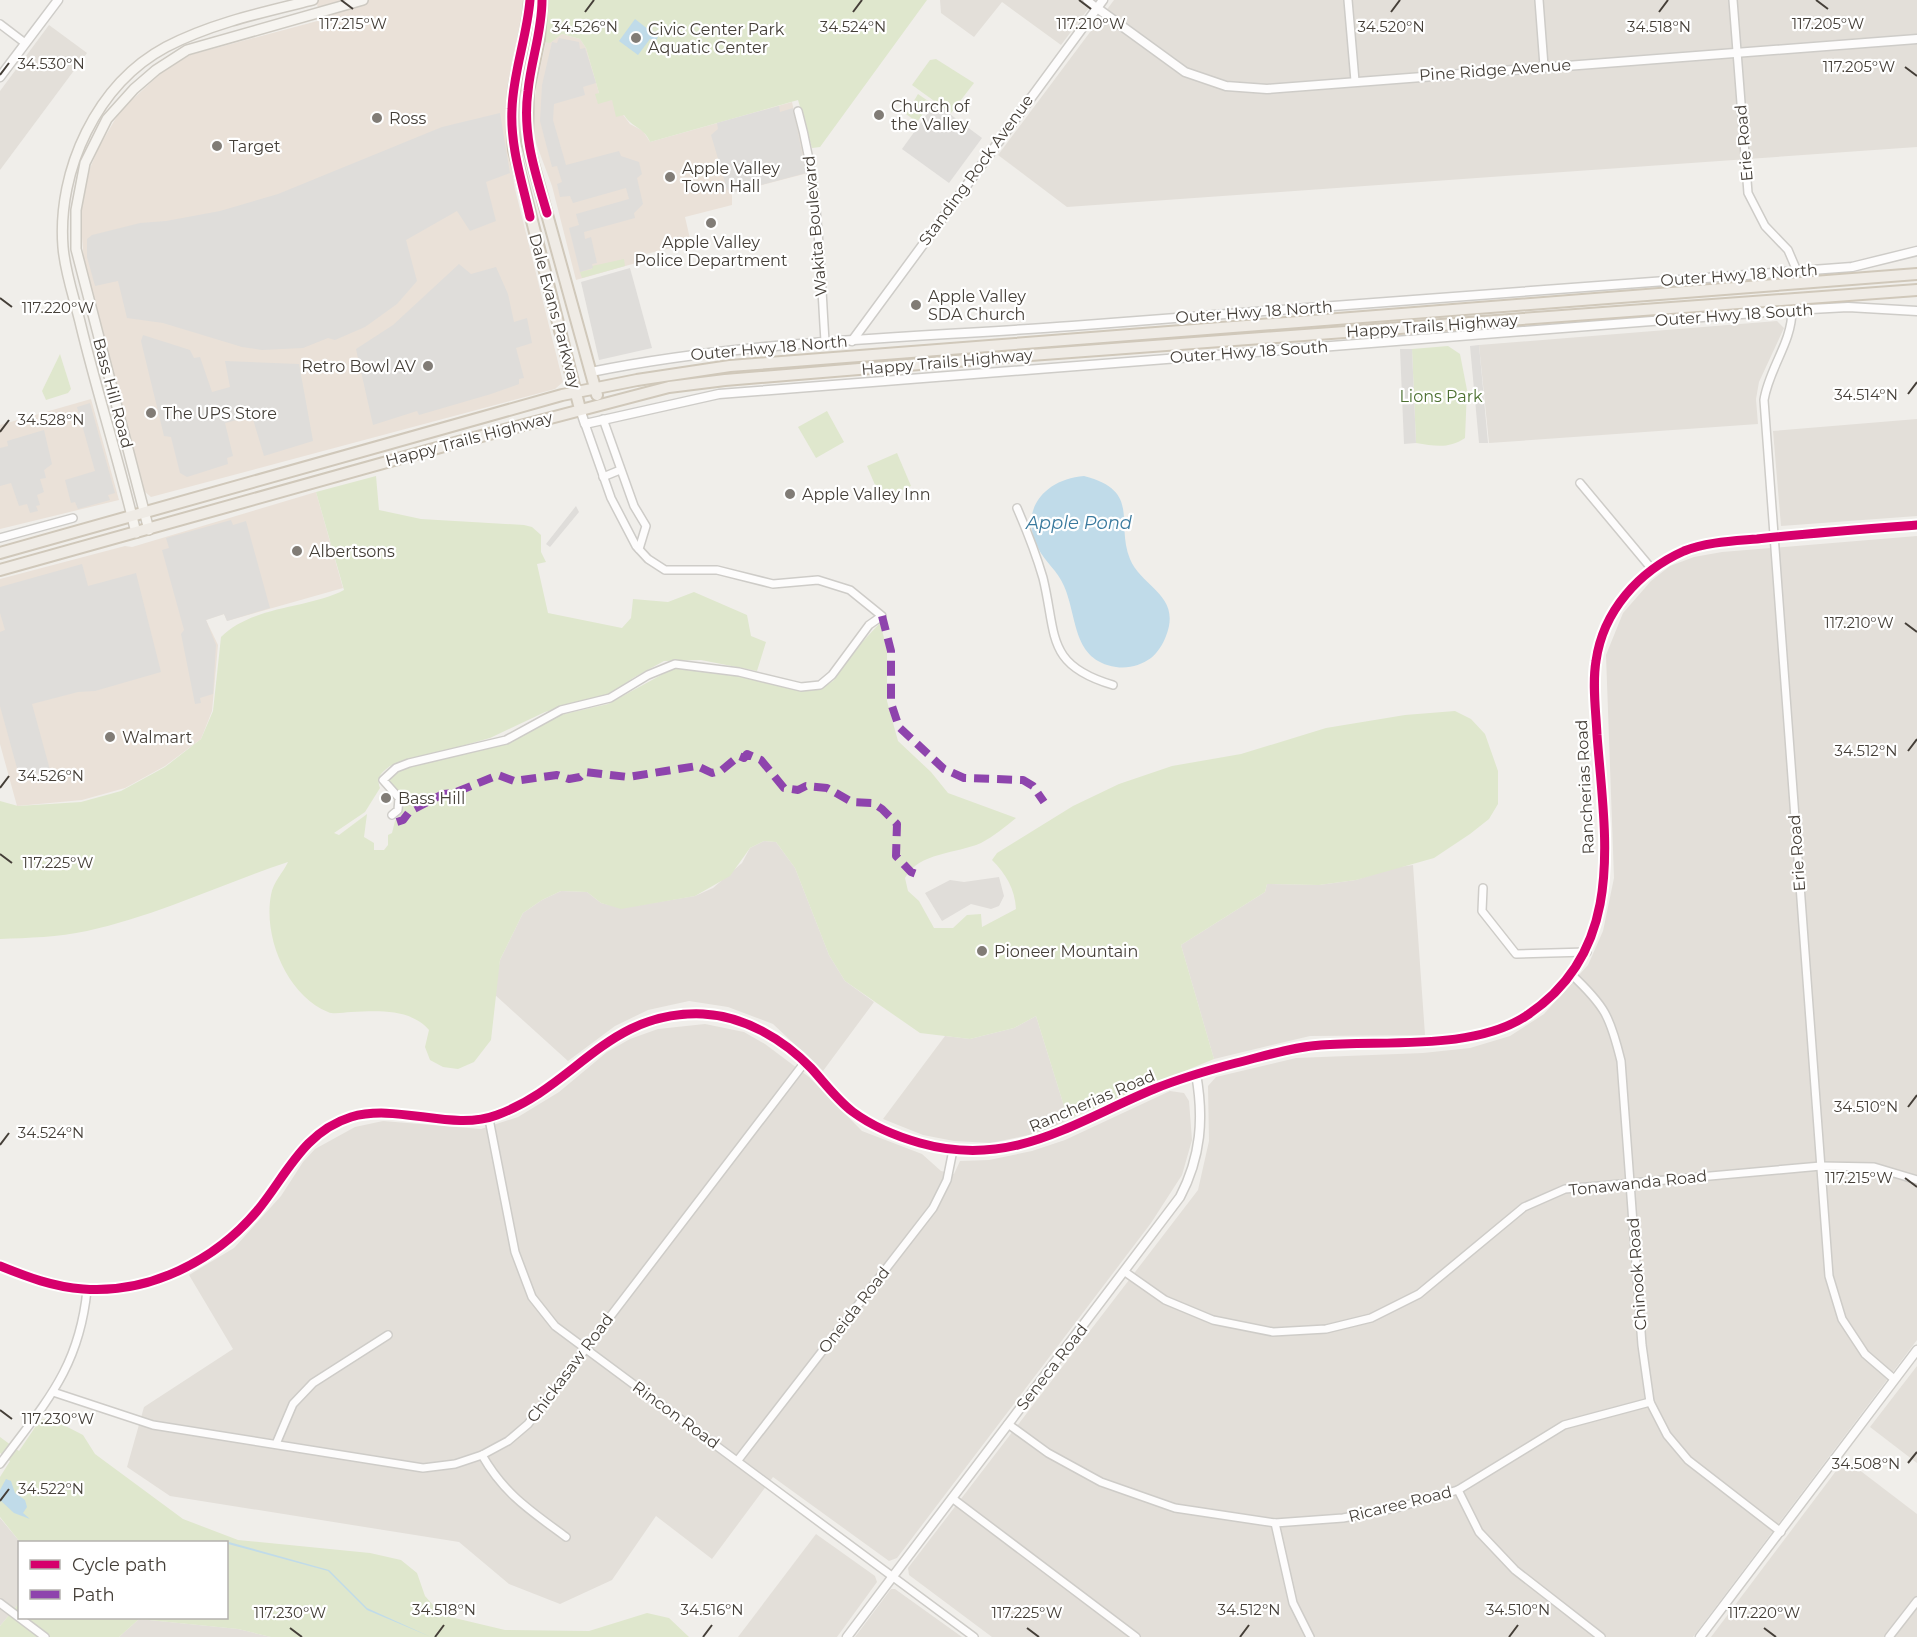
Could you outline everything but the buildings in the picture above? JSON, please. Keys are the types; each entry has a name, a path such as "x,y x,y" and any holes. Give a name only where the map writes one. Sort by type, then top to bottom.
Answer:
{"main road":[{"name":"Bass Hill Road","path":"136,533 91,367 63,247 63,205 79,146 98,111 117,87 137,68 164,48 197,32 313,0"},
{"name":"Bass Hill Road","path":"149,530 76,249 76,210 85,163 107,119 134,89 156,70 188,50 363,0"},
{"name":"Dale Evans Parkway","path":"530,0 512,109 514,150 580,409"},
{"name":"Dale Evans Parkway","path":"542,0 539,39 528,91 528,142 599,404"},
{"name":"Happy Trails Highway","path":"0,553 132,518 439,429 576,392 730,366 1917,274"},
{"name":"Happy Trails Highway","path":"0,570 580,409 669,387 737,379 1917,290"}],"street":[{"path":"0,77 58,0"},
{"path":"1086,0 1096,8"},
{"name":"Standing Rock Avenue","path":"852,341 1103,0"},
{"path":"1348,0 1354,81"},
{"path":"1539,0 1544,66"},
{"name":"Erie Road","path":"1733,0 1748,193 1765,226 1788,250 1797,271"},
{"name":"Pine Ridge Avenue","path":"1096,8 1185,72 1226,86 1267,89 1917,39"},
{"path":"0,24 25,43"},
{"name":"Wakita Boulevard","path":"798,111 807,143 816,214 825,341"},
{"name":"Outer Hwy 18 North","path":"591,372 718,350 1852,267 1917,251"},
{"name":"Outer Hwy 18 South","path":"585,424 603,418 719,394 1792,310 1848,307 1917,311"},
{"name":"Erie Road","path":"1792,310 1791,331 1767,381 1764,400 1829,1276 1842,1319 1865,1354 1894,1379"},
{"path":"599,404 620,470 634,506 646,526 639,549"},
{"path":"392,815 398,810 399,798 383,780 396,768 506,740 561,710 610,698 663,668 675,664 705,666 801,687 820,685 832,675 869,625 882,616 850,590 818,580 773,584 717,570 665,570 648,559 624,524 603,477 580,409"},
{"path":"603,477 620,470"},
{"path":"1580,483 1651,568"},
{"path":"1017,508 1044,582 1054,640 1064,658 1075,668 1090,679 1113,685"},
{"path":"0,537 73,518"},
{"name":"Rancherias Road","path":"0,1266 36,1280 87,1290 129,1286 166,1276 195,1263 220,1248 257,1211 298,1152 318,1134 350,1118 390,1112 437,1118 489,1119 535,1098 599,1047 630,1027 669,1016 705,1014 738,1021 777,1038 805,1062 853,1112 881,1128 919,1143 954,1150 987,1152 1032,1144 1152,1090 1196,1074 1312,1045 1475,1038 1524,1017 1571,974 1587,952 1601,909 1606,846 1595,699 1596,657 1617,603 1651,568 1690,548 1773,537 1917,525"},
{"path":"1483,888 1482,911 1516,954 1587,952"},
{"name":"Chinook Road","path":"1571,974 1593,994 1612,1021 1621,1061 1632,1182 1642,1345 1650,1402 1667,1435 1688,1460 1781,1532"},
{"name":"Chickasaw Road","path":"53,1392 153,1425 423,1468 455,1464 482,1455 508,1442 528,1424 805,1062"},
{"name":"Seneca Road","path":"847,1637 1180,1197 1193,1171 1200,1135 1201,1110 1196,1074"},
{"name":"Rincon Road","path":"489,1119 515,1252 532,1297 555,1326 974,1637"},
{"name":"Oneida Road","path":"738,1460 933,1208 947,1180 954,1150"},
{"name":"Tonawanda Road","path":"1125,1272 1165,1300 1213,1320 1273,1332 1326,1329 1371,1318 1419,1294 1524,1207 1565,1189 1821,1166 1874,1167 1917,1180"},
{"path":"0,1464 53,1392 71,1361 80,1333 87,1290"},
{"path":"276,1444 293,1404 313,1383 388,1335"},
{"path":"1700,1637 1917,1350"},
{"name":"Ricaree Road","path":"1008,1424 1048,1454 1101,1482 1175,1508 1275,1523 1343,1518 1396,1508 1458,1490 1564,1425 1650,1402"},
{"path":"482,1455 495,1479 510,1494 566,1538"},
{"path":"1458,1490 1479,1532 1515,1570 1601,1637"},
{"path":"952,1498 1136,1637"},
{"path":"1275,1523 1293,1603 1310,1637"},
{"path":"1889,1637 1917,1601"},
{"path":"0,1604 18,1617"},
{"path":"20,1619 45,1637"}],"shaded area":[{"path":"316,0 524,0 523,21 507,99 508,146 515,189 563,382 555,389 151,497 144,491 84,264 82,204 90,168 99,147 120,111 160,74 190,55 321,20"},
{"path":"940,0 1095,0 1061,45 1002,2 974,37 941,13"},
{"path":"1114,0 1917,0 1917,147 1067,207 998,155"},
{"path":"49,25 87,53 0,170 0,91"},
{"path":"562,34 580,39 586,48 599,93 612,100 630,124 643,131 650,142 792,102 808,173 732,193 732,205 685,217 691,243 642,255 643,261 576,280 552,186 536,143 533,126 536,87 546,42"},
{"path":"559,38 579,42 580,49 585,48 596,83 583,87 585,95 554,104 553,120 566,165 619,151 621,156 639,162 642,174 637,178 643,204 634,213 635,218 584,232 585,239 591,237 597,263 592,264 593,268 580,272 569,228 579,225 576,214 629,199 626,188 573,203 570,196 560,197 557,184 562,182 557,166 552,167 540,121 542,85 552,42 557,43"},
{"path":"935,103 982,138 949,183 902,149"},
{"path":"779,106 780,112 793,108 806,173 731,193 727,189 711,135 718,129 717,123"},
{"path":"500,113 510,173 486,182 496,221 470,231 457,211 406,240 417,281 397,304 365,327 335,340 328,338 303,348 262,350 242,347 163,323 127,318 118,281 95,286 87,257 87,239 92,235 140,223 166,221 220,211 278,194 442,127"},
{"path":"459,264 471,274 496,267 508,294 514,322 527,318 532,343 516,348 524,378 519,379 519,384 491,394 419,415 417,411 373,425 356,349 393,325"},
{"path":"630,268 652,348 599,360 581,282"},
{"path":"1777,321 1784,328 1759,382 1756,399 1758,424 1489,443 1479,345"},
{"path":"143,335 190,350 194,358 200,357 212,392 230,387 225,361 299,364 313,441 264,456 252,416 225,423 233,456 227,458 228,464 187,477 180,473 171,437 164,436 141,341"},
{"path":"1479,345 1488,443 1479,443 1470,346"},
{"path":"1400,349 1412,349 1416,443 1404,444"},
{"path":"91,399 119,500 0,529 0,425"},
{"path":"90,403 115,493 108,495 110,500 78,509 75,502 71,503 65,480 95,471 77,407"},
{"path":"1917,419 1917,516 1781,526 1773,431"},
{"path":"44,430 52,464 44,470 46,478 40,479 44,492 37,495 40,505 36,506 38,511 30,513 27,504 19,506 11,483 0,486 0,448 8,446 7,441"},
{"path":"316,492 343,588 227,621 224,614 206,620 218,645 212,711 201,739 165,766 125,788 82,800 17,806 0,744 0,579 125,546 132,547"},
{"path":"576,506 579,512 550,547 546,544"},
{"path":"231,520 233,525 246,521 270,608 227,621 224,614 206,620 216,645 213,694 200,698 201,703 195,704 181,634 184,630 162,550 169,548 166,538"},
{"path":"1917,536 1917,1340 1693,1637 992,1637 909,1575 908,1568 1198,1190 1209,1141 1208,1086 1216,1077 1296,1058 1423,1053 1470,1048 1510,1036 1544,1014 1588,965 1603,931 1614,878 1606,655 1623,613 1651,581 1670,566 1694,557 1722,552"},
{"path":"82,564 88,586 136,573 161,672 95,691 78,692 32,704 50,770 20,779 0,706 0,632 5,630 0,613 0,587"},
{"path":"764,841 776,842 795,868 829,955 845,981 874,1002 823,1071 773,1024 728,1007 689,1001 648,1010 615,1026 568,1061 494,994 500,960 523,913 542,900 561,891 587,892 601,903 622,908 695,896 713,888 742,863 750,848"},
{"path":"1413,865 1425,1035 1310,1036 1214,1059 1181,945 1265,892 1267,884 1319,885 1356,880 1392,868"},
{"path":"999,877 1004,896 999,906 991,909 971,904 942,921 925,893 950,880 964,882"},
{"path":"1036,1016 1068,1119 1047,1131 991,1143 954,1141 923,1135 883,1119 945,1036 970,1039 1014,1028"},
{"path":"705,1024 744,1032 765,1044 809,1077 862,1131 922,1154 941,1171 954,1174 960,1161 989,1160 1032,1151 1065,1140 1170,1091 1184,1093 1189,1101 1192,1140 1182,1175 1151,1223 897,1558 889,1561 773,1477 712,1559 656,1516 612,1580 560,1604 509,1584 459,1542 170,1496 127,1467 144,1407 233,1349 189,1275 234,1248 281,1196 303,1162 315,1149 355,1127 383,1121 481,1129 518,1117 559,1092 607,1052 630,1039 658,1029"},
{"path":"1917,1366 1917,1463 1870,1427"},
{"path":"1845,1459 1917,1514 1917,1637 1711,1637"},
{"path":"0,1518 19,1541 18,1604 0,1626"},
{"path":"816,1534 875,1576 877,1582 837,1637 738,1637"},
{"path":"891,1589 895,1589 962,1637 855,1637"},
{"path":"139,1619 238,1629 271,1637 119,1637"}],"green space":[{"path":"548,0 927,0 820,147 812,148 798,100 650,142 645,133 624,115 616,117 612,100 598,104 595,94 599,93 586,48 580,39 562,34 550,43 544,42"},
{"path":"936,59 974,83 951,113 912,85 930,60"},
{"path":"918,94 931,103 917,122 906,114"},
{"path":"624,259 625,266 582,278 580,272 592,269 592,266"},
{"name":"Lions Park","path":"1448,346 1460,354 1467,390 1465,438 1447,445 1416,443 1412,349"},
{"path":"60,354 71,389 68,393 46,400 42,391"},
{"path":"827,411 844,442 816,458 798,427"},
{"path":"897,453 911,486 881,499 867,466"},
{"path":"376,476 379,510 421,519 532,527 541,535 541,552 546,562 537,564 548,613 622,628 631,618 633,599 668,602 694,592 747,615 751,636 766,642 757,671 701,660 664,661 633,678 609,695 545,712 490,738 390,766 380,776 380,788 365,812 334,833 339,835 367,814 364,837 374,843 374,850 384,850 388,845 388,835 392,833 395,821 403,810 402,796 387,781 394,773 415,764 502,745 560,715 608,704 674,668 725,673 807,690 823,687 833,681 851,654 880,623 887,649 887,701 898,741 931,772 948,793 1016,818 981,843 929,858 911,869 905,878 908,891 919,901 934,928 953,928 967,915 981,914 982,927 1016,909 1009,882 992,860 997,853 1073,806 1119,784 1172,766 1241,754 1326,728 1405,715 1455,711 1471,719 1485,734 1498,771 1498,804 1489,819 1434,858 1356,880 1319,885 1267,884 1265,892 1181,945 1214,1059 1068,1119 1036,1016 1014,1028 970,1039 920,1033 845,981 829,955 795,868 776,842 764,841 750,848 730,876 695,896 621,909 601,903 587,892 561,891 523,913 500,960 491,1040 474,1062 458,1069 443,1067 430,1060 425,1047 429,1030 412,1018 403,1014 382,1011 330,1013 313,1004 290,979 275,946 269,911 272,890 288,862 113,925 65,935 0,939 0,801 18,806 81,802 121,791 165,767 201,739 213,711 221,637 234,627 264,613 314,601 344,590 316,492"},
{"path":"50,1418 83,1435 95,1454 183,1519 238,1540 370,1553 401,1560 417,1573 425,1596 442,1615 505,1630 589,1631 647,1613 669,1618 689,1637 271,1637 238,1629 139,1619 228,1619 228,1541 19,1541 0,1517 0,1477 10,1461 0,1453 0,1437 19,1451 40,1420"},
{"path":"18,1604 18,1619 139,1619 119,1637 0,1637 0,1626"}],"water":[{"path":"635,19 658,37 655,42 650,39 638,55 619,41"},
{"name":"Apple Pond","path":"1084,476 1102,482 1114,490 1120,499 1130,559 1143,578 1165,601 1169,611 1170,622 1162,645 1151,658 1135,666 1116,667 1102,663 1091,656 1084,647 1064,586 1038,548 1033,534 1031,521 1033,509 1039,499 1058,483"},
{"path":"6,1479 11,1481 15,1493 25,1500 27,1507 23,1513 30,1519 14,1513 0,1500 0,1490"},
{"path":"229,1542 329,1570 367,1608 431,1637 367,1610 328,1571 228,1544"}],"marked path":[{"path":"882,616 891,651 891,703 899,727 944,769 964,778 1023,780 1033,786 1044,802"},
{"path":"397,822 403,820 410,811 443,794 454,793 498,775 514,781 557,775 569,779 580,777 585,772 628,777 697,766 712,773 722,770 739,756 744,758 747,754 761,760 784,788 798,790 806,786 827,788 852,802 873,803 882,809 897,824 896,856 911,872 919,875"}],"cycle path":[{"path":"530,0 513,95 512,123 517,163 530,217"},
{"path":"542,0 528,91 527,122 531,153 547,213"},
{"path":"0,1266 41,1281 83,1289 108,1289 156,1280 201,1259 240,1229 257,1211 308,1144 334,1124 351,1117 387,1113 462,1121 497,1115 525,1102 617,1037 642,1024 670,1016 703,1014 748,1024 775,1039 800,1057 847,1107 869,1122 920,1143 953,1149 984,1150 1013,1146 1042,1138 1174,1081 1278,1052 1321,1045 1427,1042 1480,1035 1505,1027 1526,1016 1558,989 1581,959 1595,925 1602,889 1605,852 1595,670 1606,626 1626,595 1638,581 1668,559 1701,546 1730,541 1917,525"}],"place":[{"name":"Civic Center Park Aquatic Center","path":"636,38"},
{"name":"Church of the Valley","path":"879,115"},
{"name":"Ross","path":"377,118"},
{"name":"Target","path":"217,146"},
{"name":"Apple Valley Town Hall","path":"670,177"},
{"name":"Apple Valley Police Department","path":"711,223"},
{"name":"Apple Valley SDA Church","path":"916,305"},
{"name":"Retro Bowl AV","path":"428,366"},
{"name":"The UPS Store","path":"151,413"},
{"name":"Apple Valley Inn","path":"790,494"},
{"name":"Albertsons","path":"297,551"},
{"name":"Walmart","path":"110,737"},
{"name":"Bass Hill","path":"386,798"},
{"name":"Pioneer Mountain","path":"982,951"}]}
